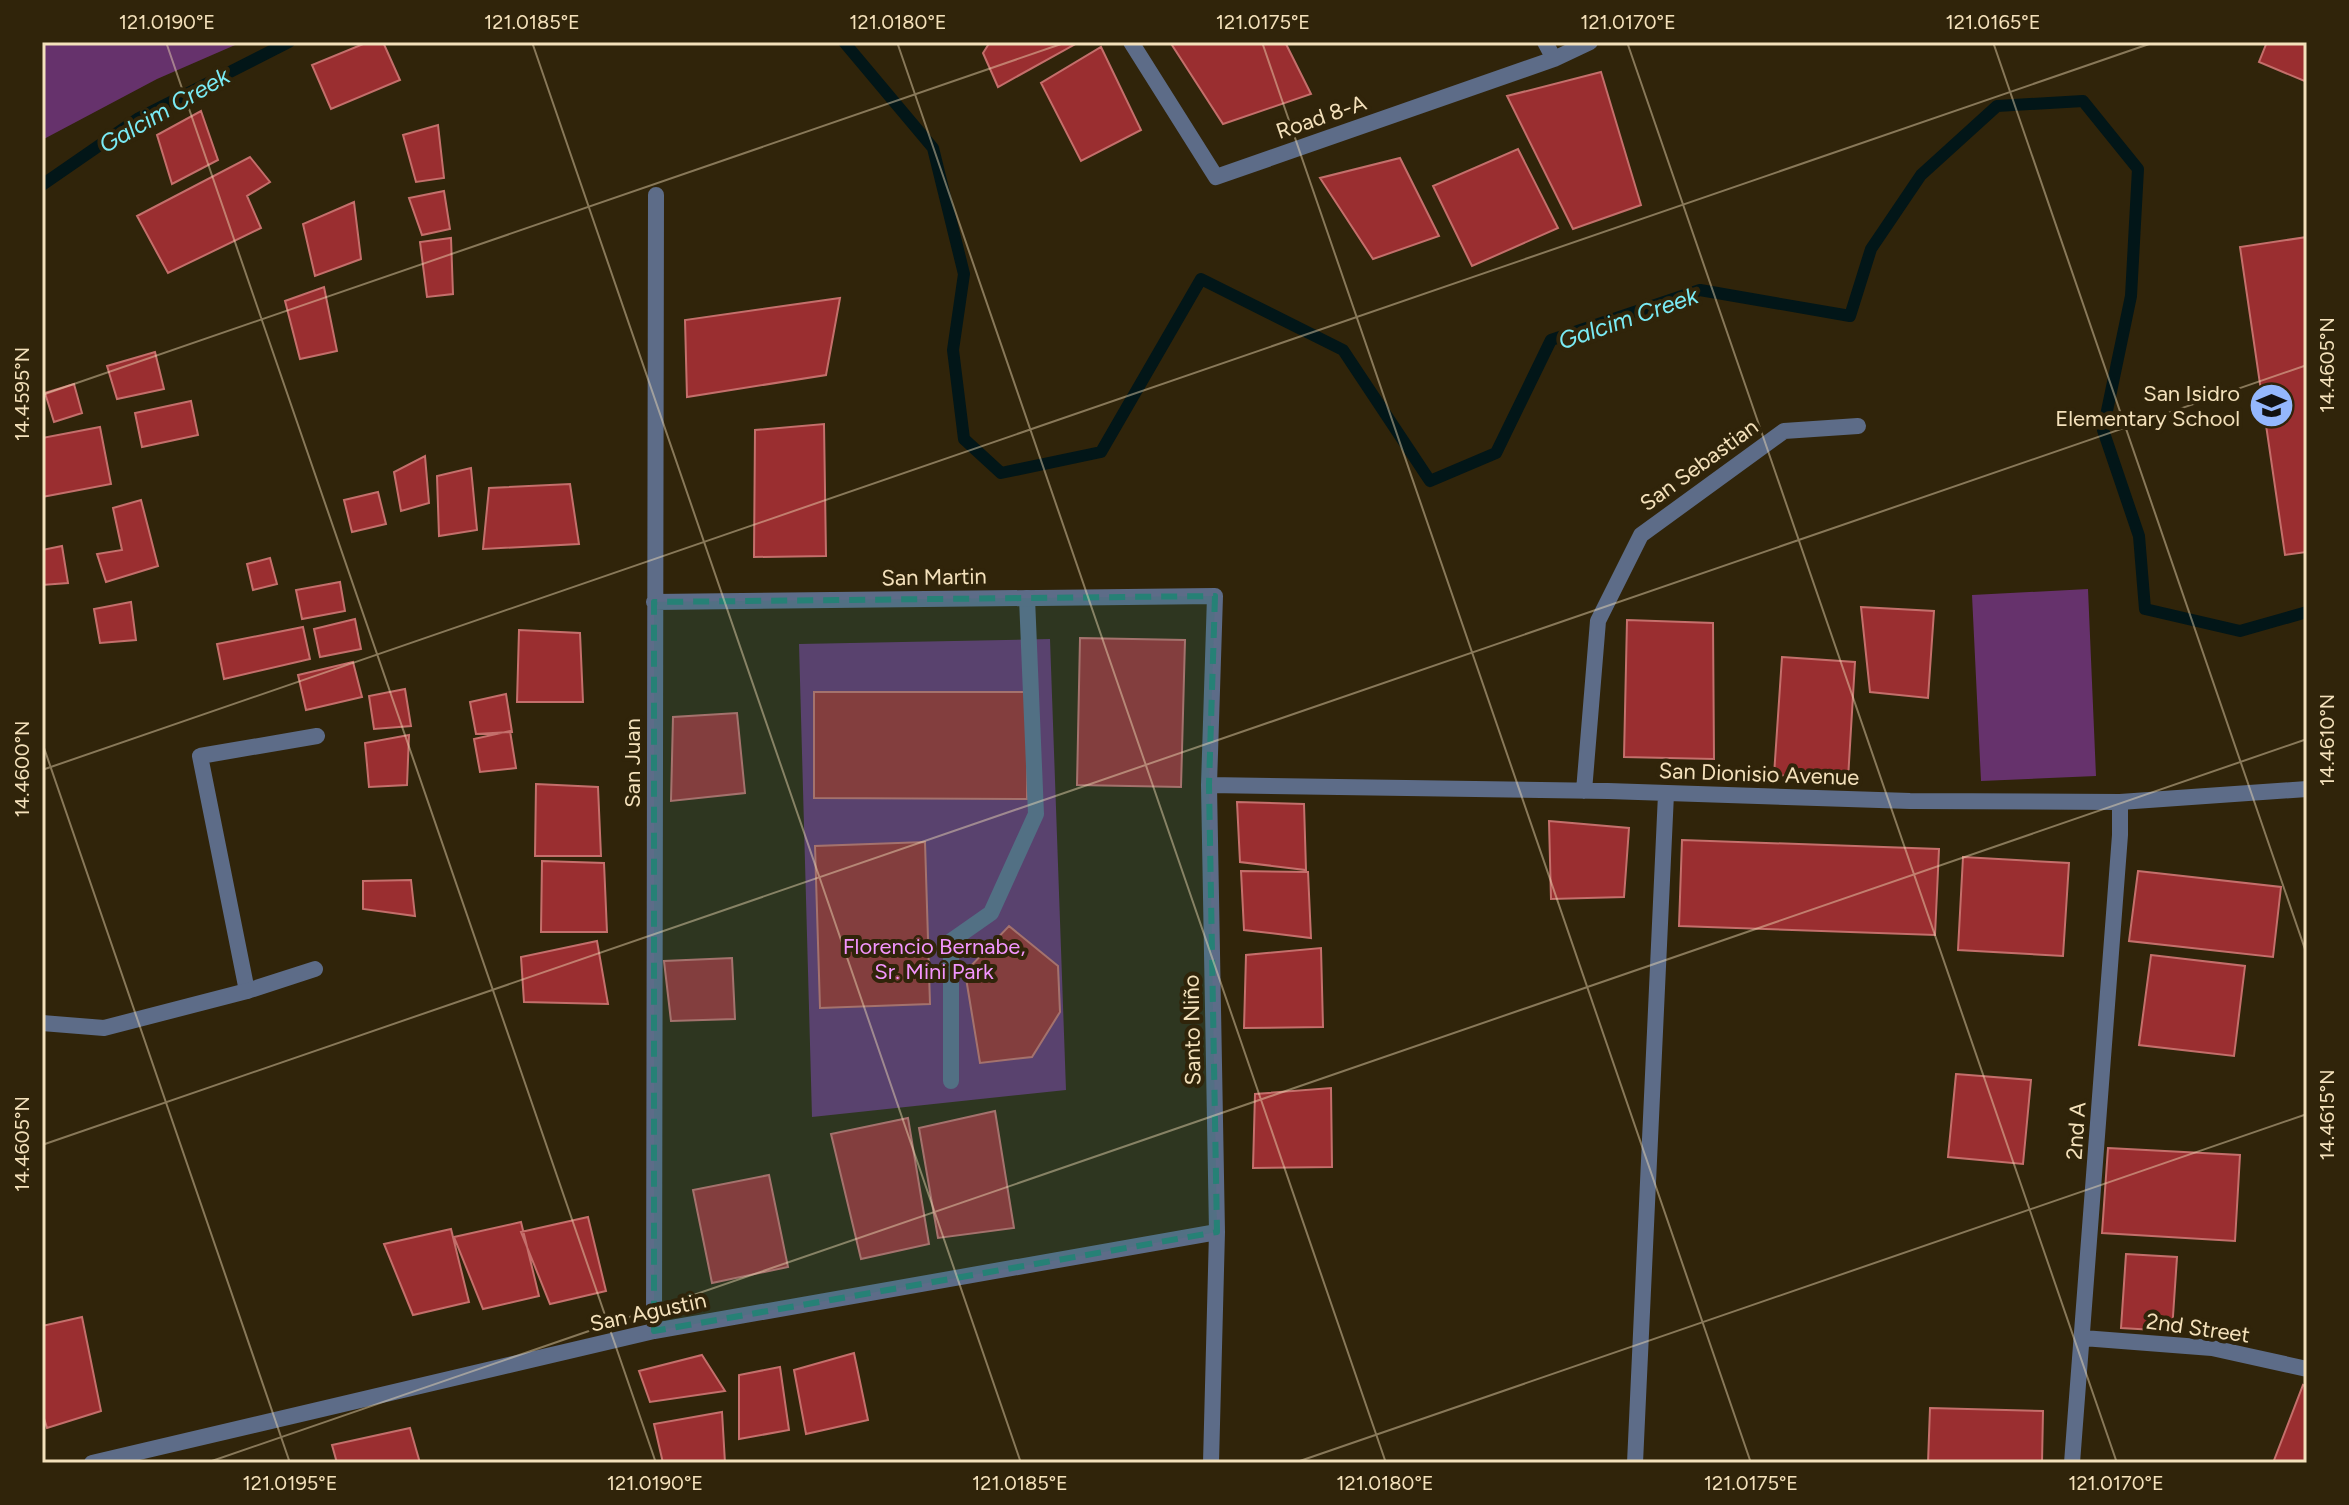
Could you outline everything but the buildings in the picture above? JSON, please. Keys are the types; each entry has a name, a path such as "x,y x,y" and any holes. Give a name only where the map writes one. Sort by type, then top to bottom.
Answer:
{"street":[{"name":"Road 8-A","path":"1131,42 1216,177 1554,59 1590,42"},
{"path":"1545,42 1554,59"},
{"name":"San Juan","path":"654,1331 656,195"},
{"name":"San Sebastian","path":"1584,791 1598,621 1641,535 1784,431 1858,426"},
{"name":"San Martin","path":"654,602 1215,596"},
{"name":"Santo Niño","path":"1211,1463 1217,1232 1209,785 1215,596"},
{"path":"951,1081 951,941 991,913 1036,814 1027,598"},
{"path":"247,991 200,756 317,736"},
{"name":"San Dionisio Avenue","path":"1209,785 1584,791 1910,801 2120,802 2307,789"},
{"path":"1635,1463 1666,794"},
{"name":"2nd A","path":"2072,1463 2120,802"},
{"path":"42,1023 104,1028 247,991 315,969"},
{"name":"San Agustin","path":"92,1463 654,1331 1217,1232"},
{"name":"2nd Street","path":"2083,1338 2212,1348 2307,1369"}],"highlighted area":[{"path":"1215,596 1209,785 1217,1232 654,1331 654,602"}],"green space":[{"path":"42,42 242,42 157,79 42,140"},
{"path":"2088,589 2096,776 1981,781 1972,595"},
{"name":"Florencio Bernabe, Sr. Mini Park","path":"1050,639 1066,1090 812,1117 799,644"}],"waterway":[{"name":"Galcim Creek","path":"42,185 139,118 289,42"},
{"name":"Galcim Creek","path":"844,42 933,148 964,274 953,350 964,439 1001,473 1101,452 1201,279 1343,350 1430,481 1496,453 1551,340 1700,290 1850,316 1871,249 1921,175 1997,106 2083,101 2138,169 2131,296 2103,430 2139,536 2145,609 2240,631 2307,612"}],"place":[{"name":"San Isidro Elementary School","path":"2271,406"}]}
